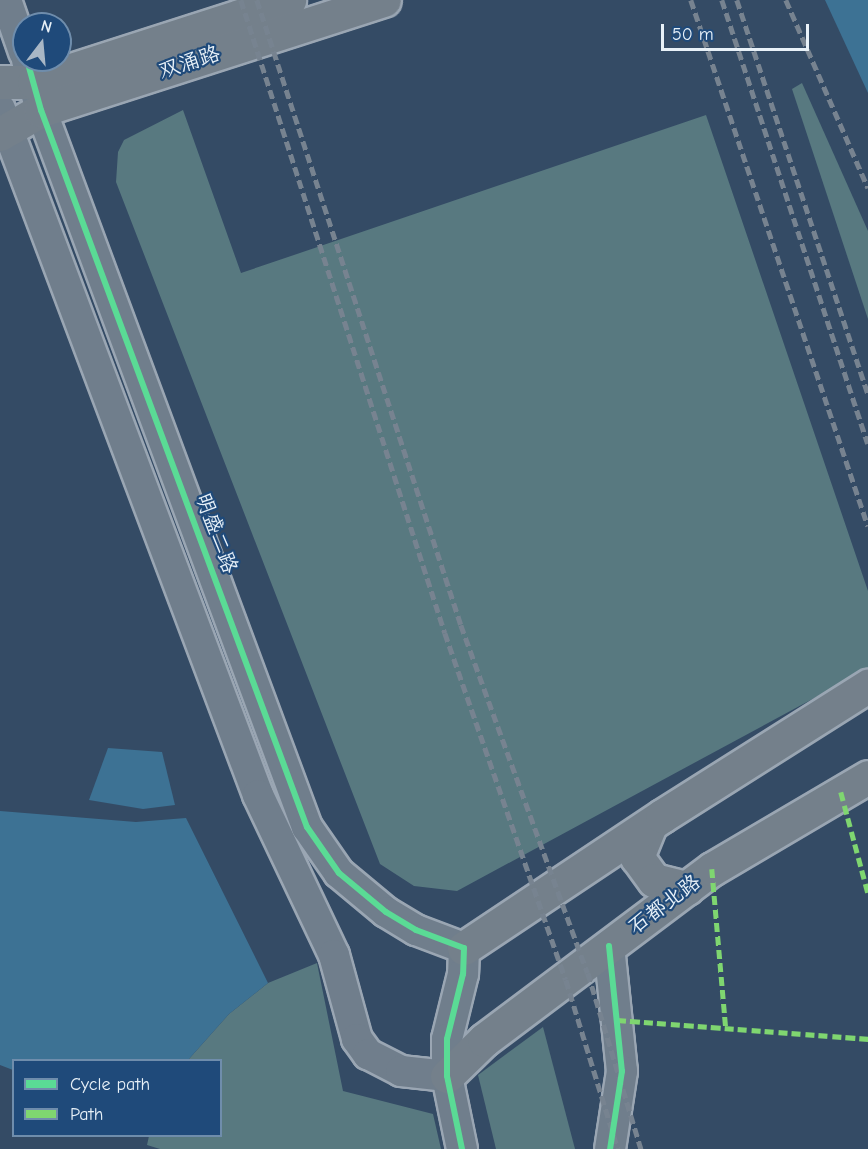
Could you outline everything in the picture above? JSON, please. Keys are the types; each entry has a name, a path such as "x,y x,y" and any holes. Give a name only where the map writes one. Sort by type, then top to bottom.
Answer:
{"main road":[{"name":"双涌路","path":"3,125 31,76 289,0"},
{"name":"双涌路","path":"0,82 384,0"},
{"path":"464,948 650,825 868,686"},
{"name":"石都北路","path":"447,1076 484,1040 687,888 868,777"},
{"path":"650,825 637,857 654,880 687,888"}],"street":[{"name":"明盛二路","path":"6,0 31,76 307,827 339,873 386,912 416,930 464,948"},
{"path":"3,125 60,262 258,795 334,956 357,1039 368,1054 402,1071 447,1076"},
{"path":"609,946 622,1071 610,1149"},
{"path":"462,1149 447,1076 447,1039 463,974 464,948"}],"green space":[{"path":"802,83 868,231 868,319 792,89"},
{"path":"183,110 241,273 706,115 868,591 868,669 457,891 414,886 380,864 116,182 118,152 124,140"},
{"path":"317,963 343,1091 433,1114 441,1149 160,1149 147,1145 149,1137 222,1137 222,1059 189,1059 229,1014 268,983"},
{"path":"543,1027 575,1149 496,1149 478,1075"}],"water":[{"path":"825,0 868,0 868,93"},
{"path":"108,748 162,752 175,805 143,809 89,800"},
{"path":"0,811 136,822 186,818 268,983 229,1014 189,1059 12,1059 12,1070 0,1065"}],"railway":[{"path":"241,0 445,633 566,980 618,1149"},
{"path":"257,0 461,625 588,973 641,1149"},
{"path":"691,0 868,526"},
{"path":"722,0 868,444"},
{"path":"737,0 868,393"},
{"path":"786,0 868,188"}],"marked path":[{"path":"841,792 868,893"},
{"path":"712,869 726,1028"},
{"path":"617,1020 868,1039"}],"cycle path":[{"path":"30,72 41,110 307,827 339,873 386,912 416,930 464,948 463,974 447,1039 447,1076 462,1149"},
{"path":"609,946 622,1071 610,1149"}]}
